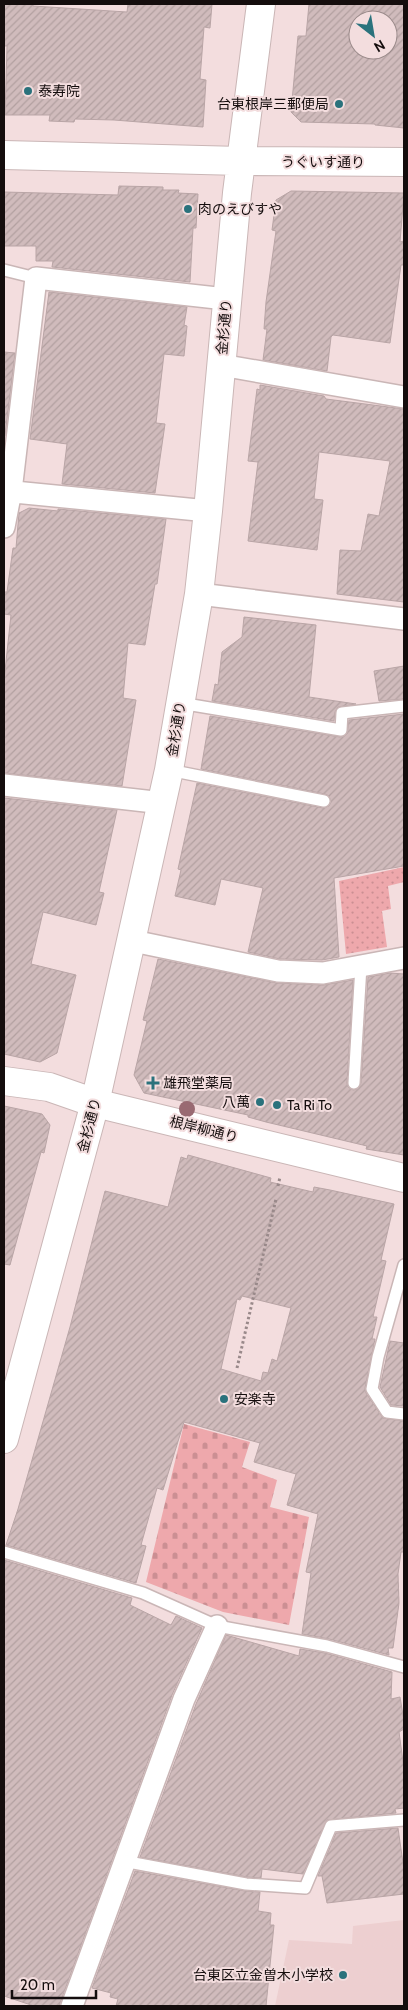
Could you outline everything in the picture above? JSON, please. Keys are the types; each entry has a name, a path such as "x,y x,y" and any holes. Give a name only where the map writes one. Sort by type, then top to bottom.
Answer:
{"street":[{"name":"金杉通り","path":"4,1439 96,1103 169,770 199,594 226,299 260,4"},
{"name":"うぐいす通り","path":"4,156 404,162"},
{"path":"4,527 36,278 226,299"},
{"path":"221,365 404,397"},
{"path":"8,491 208,511"},
{"path":"199,594 404,618"},
{"path":"4,785 163,803"},
{"path":"133,941 278,971 323,973 404,958"},
{"name":"根岸柳通り","path":"4,1081 49,1087 96,1103 404,1178"},
{"path":"72,2006 184,1699 217,1626"}],"lane":[{"path":"4,270 36,278"},
{"path":"180,703 341,730 342,713 404,706"},
{"path":"169,770 324,801"},
{"path":"354,1083 361,966"},
{"path":"404,1264 378,1357 372,1388 387,1412 404,1414"},
{"path":"4,1552 143,1593 217,1626 327,1646 404,1667 404,1655"},
{"path":"124,1861 246,1884 305,1888 330,1826 404,1820"}],"path":[{"path":"237,1368 276,1199"}],"shaded area":[{"name":"台東区立金曽木小学校","path":"404,1920 404,2006 275,2006 289,1940 352,1944 353,1926"}],"green space":[{"path":"404,867 404,882 388,886 391,909 382,911 387,947 346,954 339,881"},
{"path":"184,1424 250,1442 242,1467 277,1480 270,1507 309,1517 289,1625 223,1612 146,1582"}],"building":[{"path":"4,4 33,4 33,6 127,12 128,4 212,4 210,28 204,27 200,79 206,80 203,127 114,120 75,119 74,122 49,121 50,115 5,115 7,46 4,46"},
{"path":"309,4 404,4 404,128 375,124 301,122 291,112 298,36 306,36"},
{"path":"119,186 163,187 163,190 179,190 178,193 198,194 196,228 193,228 190,282 52,267 53,261 36,261 36,246 4,246 4,192 118,195"},
{"path":"291,191 404,193 400,242 404,241 404,265 401,265 390,343 333,335 331,337 327,371 263,360 267,329 264,329 266,302 276,231 272,230 276,200"},
{"path":"49,292 187,307 184,325 187,326 184,356 164,354 156,423 165,424 155,493 62,484 67,444 30,439"},
{"path":"4,352 15,353 5,436 4,435"},
{"path":"260,385 324,396 326,399 404,409 404,602 337,594 340,550 361,551 368,514 379,516 390,461 319,452 314,499 323,500 317,550 248,541 258,462 248,461 257,389 260,390"},
{"path":"29,508 166,519 157,584 155,584 145,645 128,643 123,698 136,700 122,786 4,773 4,680 11,615 4,614 4,592 7,592 13,548 16,548 19,513"},
{"path":"244,617 316,625 309,697 356,704 338,707 335,712 334,721 212,701 215,684 218,685 222,652 242,637"},
{"path":"404,666 404,699 379,701 374,671"},
{"path":"404,714 404,866 334,878 339,957 322,960 280,959 248,952 263,888 221,879 215,905 175,896 181,870 178,869 197,783 323,808 329,806 331,802 329,796 325,794 201,769 210,716 340,737 347,734 349,720"},
{"path":"4,798 117,810 99,892 104,893 96,925 43,912 31,964 76,975 57,1053 40,1062 4,1054"},
{"path":"158,959 277,983 323,985 353,980 347,1083 348,1087 353,1090 358,1089 361,1083 368,977 390,973 404,974 404,1155 366,1149 367,1146 266,1122 248,1117 248,1115 144,1093 134,1075 147,1021 143,1020"},
{"path":"4,1106 42,1114 50,1125 44,1153 41,1152 10,1265 4,1264"},
{"path":"188,1155 271,1178 270,1182 313,1192 314,1187 394,1204 381,1260 386,1261 373,1317 377,1317 372,1339 375,1339 365,1388 366,1393 383,1418 404,1421 404,1552 401,1552 398,1574 399,1603 393,1648 388,1648 389,1655 302,1634 311,1573 306,1572 318,1514 287,1505 296,1474 254,1462 260,1443 184,1422 163,1490 157,1488 141,1545 146,1546 136,1583 6,1545 70,1327 105,1191 168,1207 181,1157 187,1159","holes":["242,1296 291,1308 277,1361 272,1359 268,1373 263,1372 261,1381 221,1369 237,1299 240,1300"]},
{"path":"390,1341 404,1343 404,1406 391,1405 380,1387"},
{"path":"4,1560 132,1598 130,1605 171,1625 176,1616 202,1628 172,1695 59,2006 34,2006 4,1996"},
{"path":"226,1635 299,1656 300,1649 325,1653 392,1672 391,1699 400,1697 404,1721 404,1729 399,1732 404,1769 404,1808 395,1809 396,1813 327,1820 303,1874 262,1869 261,1878 247,1877 140,1857 196,1704"},
{"path":"398,1828 404,1870 404,1894 327,1903 322,1876 318,1876 336,1833"},
{"path":"135,1871 260,1892 258,1911 271,1913 270,1925 274,1925 266,2006 116,2006 118,1999 110,1997 111,1993 92,1988"}],"place":[{"name":"泰寿院","path":"28,91"},
{"name":"台東根岸三郵便局","path":"339,104"},
{"name":"肉のえびすや","path":"188,209"},
{"name":"雄飛堂薬局","path":"153,1083"},
{"name":"八萬","path":"260,1102"},
{"name":"Ta Ri To","path":"277,1105"},
{"name":"安楽寺","path":"224,1399"},
{"name":"台東区立金曽木小学校","path":"343,1975"}]}
